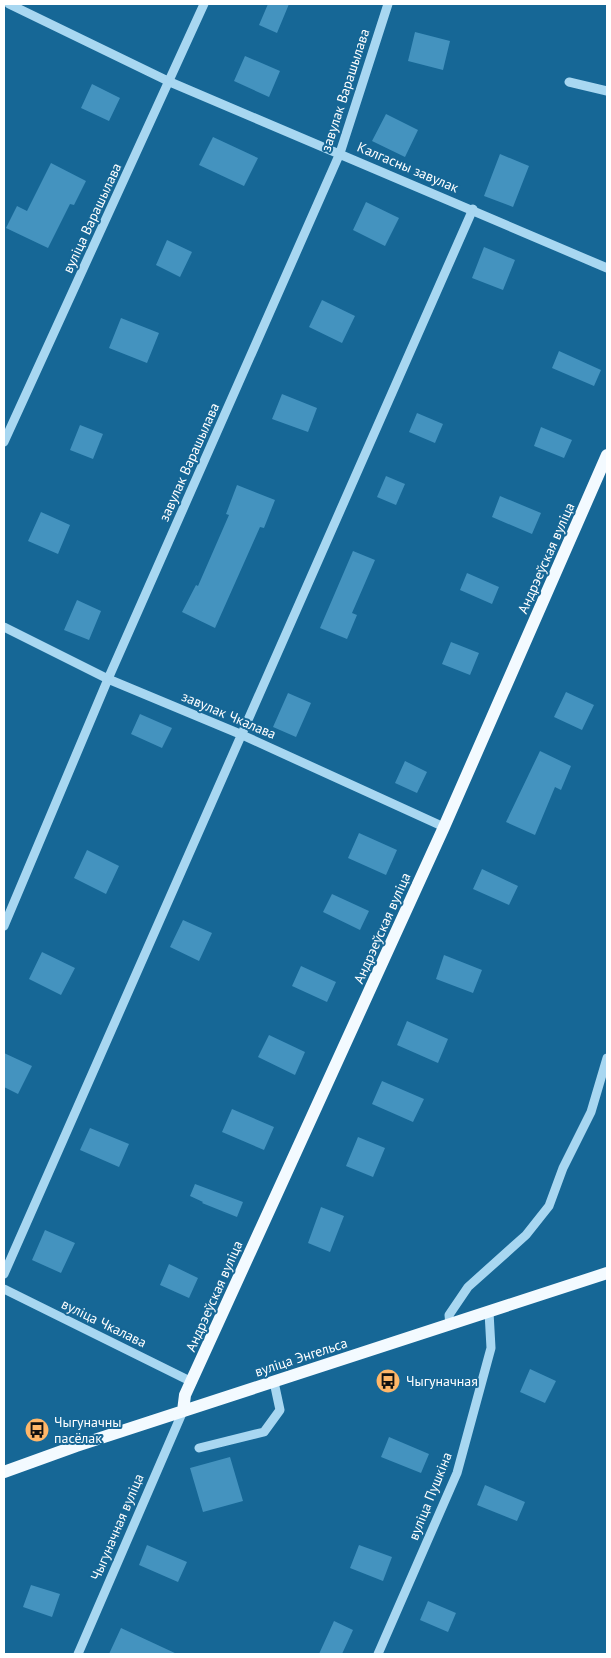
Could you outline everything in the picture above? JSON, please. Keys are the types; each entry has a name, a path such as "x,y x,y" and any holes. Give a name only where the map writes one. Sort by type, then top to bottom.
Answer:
{"main road":[{"name":"Андрэеўская вуліца","path":"183,1411 186,1395 444,827 607,456"},
{"name":"вуліца Энгельса","path":"4,1472 183,1411 607,1273"}],"street":[{"name":"Калгасны завулак","path":"9,4 170,82 473,209 607,268"},
{"name":"вуліца Варашылава","path":"4,442 204,4"},
{"name":"завулак Варашылава","path":"4,926 108,679 340,153 388,4"},
{"path":"569,82 607,91"},
{"path":"4,1274 240,734 473,209"},
{"name":"завулак Чкалава","path":"4,627 108,679 240,734 444,827"},
{"path":"450,1325 450,1315 468,1287 526,1235 549,1206 563,1168 592,1112 607,1058"},
{"name":"вуліца Чкалава","path":"4,1289 192,1382"},
{"name":"вуліца Пушкіна","path":"378,1654 458,1473 491,1348 489,1312"},
{"path":"199,1448 264,1432 280,1410 274,1382"},
{"name":"Чыгуначная вуліца","path":"78,1654 183,1411"}],"building":[{"path":"268,4 289,4 277,33 259,25"},
{"path":"415,32 450,41 443,70 408,61"},
{"path":"245,56 280,71 269,97 234,81"},
{"path":"92,84 120,98 109,121 81,108"},
{"path":"386,114 418,130 405,157 372,141"},
{"path":"213,137 258,158 244,186 199,165"},
{"path":"500,154 529,166 513,207 484,196"},
{"path":"51,163 86,181 74,205 70,204 48,248 6,228 17,206 27,211"},
{"path":"366,202 399,218 385,246 353,230"},
{"path":"167,240 192,252 180,277 156,265"},
{"path":"484,247 515,260 503,290 472,278"},
{"path":"322,300 355,316 342,343 309,327"},
{"path":"121,318 159,333 147,363 109,348"},
{"path":"559,351 601,370 594,386 552,368"},
{"path":"282,394 317,408 308,432 272,419"},
{"path":"417,413 443,424 435,443 409,432"},
{"path":"80,425 103,434 93,459 70,450"},
{"path":"541,427 572,440 564,458 534,446"},
{"path":"386,476 405,484 396,505 377,497"},
{"path":"237,485 275,500 264,528 260,527 215,628 182,612 196,585 198,586 229,515 226,514"},
{"path":"500,496 541,513 532,534 492,517"},
{"path":"41,512 70,525 58,554 28,541"},
{"path":"353,551 375,560 352,613 357,615 347,639 320,628"},
{"path":"467,573 499,587 492,604 460,590"},
{"path":"77,600 101,611 89,640 64,630"},
{"path":"451,642 479,653 470,675 442,664"},
{"path":"566,692 594,705 582,730 554,717"},
{"path":"288,693 311,703 296,737 273,727"},
{"path":"140,714 172,728 162,748 131,734"},
{"path":"540,751 571,766 561,790 555,787 535,835 506,822"},
{"path":"405,761 427,772 417,793 395,783"},
{"path":"359,833 397,850 386,875 348,858"},
{"path":"87,850 119,866 106,894 74,878"},
{"path":"482,869 518,886 509,905 473,889"},
{"path":"332,894 369,911 360,930 323,912"},
{"path":"183,920 212,933 199,961 170,947"},
{"path":"42,952 75,968 61,995 29,979"},
{"path":"444,955 482,970 473,993 436,979"},
{"path":"301,966 336,982 327,1002 292,986"},
{"path":"407,1021 448,1039 438,1063 397,1045"},
{"path":"269,1035 305,1052 295,1075 258,1057"},
{"path":"4,1053 32,1066 18,1094 4,1087"},
{"path":"382,1081 424,1099 413,1122 372,1104"},
{"path":"232,1109 274,1127 264,1150 222,1132"},
{"path":"90,1128 129,1144 119,1167 80,1150"},
{"path":"358,1137 385,1148 373,1177 346,1166"},
{"path":"195,1184 243,1202 237,1217 190,1196"},
{"path":"321,1207 344,1216 330,1252 308,1243"},
{"path":"45,1230 75,1243 61,1273 32,1260"},
{"path":"169,1264 198,1278 189,1298 160,1285"},
{"path":"530,1369 556,1381 545,1403 520,1392"},
{"path":"389,1437 429,1454 421,1473 381,1457"},
{"path":"230,1457 243,1501 203,1512 190,1468"},
{"path":"485,1485 525,1502 517,1521 477,1505"},
{"path":"147,1545 187,1562 178,1582 139,1565"},
{"path":"359,1545 392,1557 383,1581 350,1568"},
{"path":"31,1585 60,1594 52,1617 23,1607"},
{"path":"428,1601 456,1613 448,1632 420,1620"},
{"path":"334,1621 353,1630 342,1654 319,1654"},
{"path":"121,1628 177,1654 109,1654"}],"place":[{"name":"Чыгуначная","path":"388,1381"},
{"name":"Чыгуначны пасёлак","path":"37,1430"}]}
